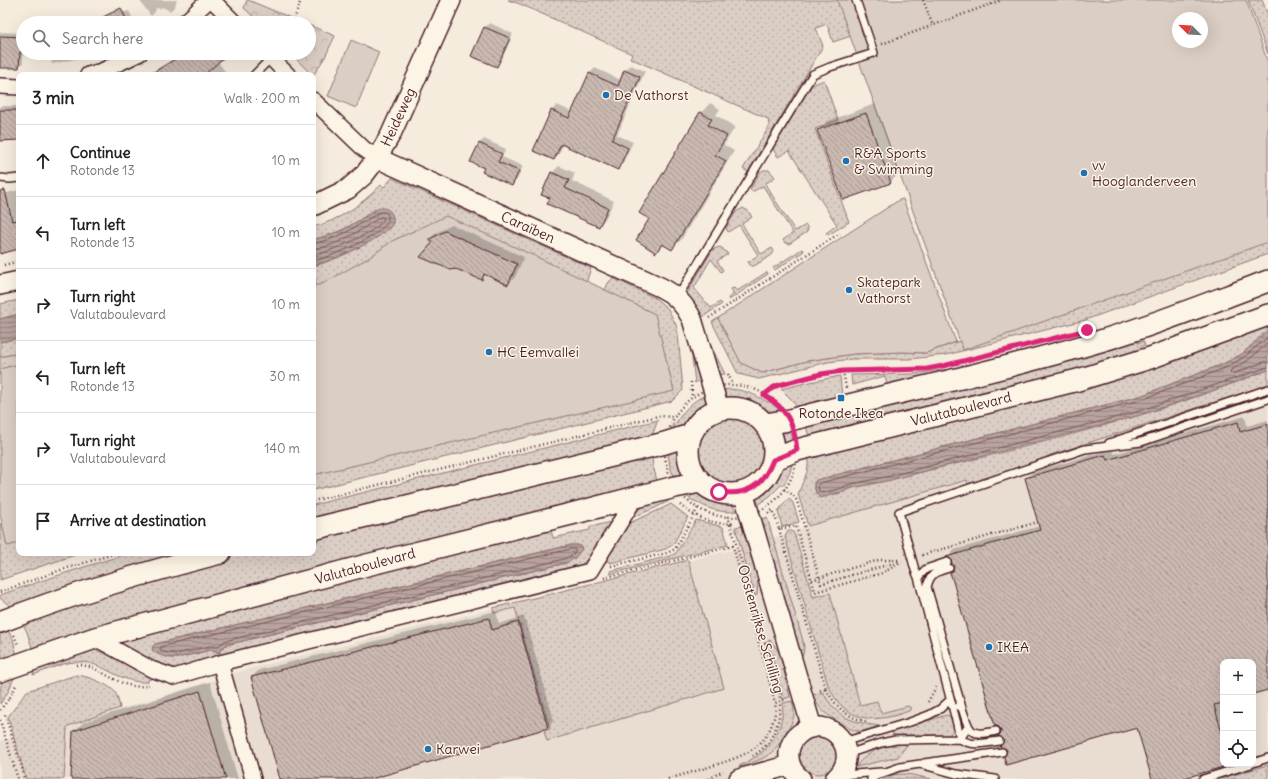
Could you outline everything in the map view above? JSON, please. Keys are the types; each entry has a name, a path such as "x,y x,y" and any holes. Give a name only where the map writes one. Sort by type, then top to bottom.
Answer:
{"main road":[{"path":"765,424 790,420 1045,357 1099,342 1268,281"},
{"name":"Valutaboulevard","path":"773,460 797,450 1047,388 1150,358 1268,315"},
{"path":"730,407 742,409 752,413 765,424 772,438 774,449 773,460 769,471 762,480 753,488 743,492 731,494 719,492 700,482 688,461 687,450 690,435 700,420 709,413 730,407"},
{"path":"316,529 664,443 690,435"},
{"name":"Valutaboulevard","path":"0,671 95,638 367,565 700,482"},
{"path":"0,622 120,581 209,556"}],"street":[{"path":"192,16 209,0"},
{"path":"212,0 228,16"},
{"name":"Heideweg","path":"316,205 348,189 364,175 377,158 389,138 451,0"},
{"path":"98,72 125,60"},
{"path":"272,60 285,72"},
{"path":"0,86 16,87"},
{"path":"316,103 364,149 377,158"},
{"name":"Caraïben","path":"377,158 660,287 677,298 685,307 692,319 719,409"},
{"path":"0,286 16,282"},
{"name":"Oostenrijkse Schilling","path":"743,492 812,728"},
{"path":"95,638 151,669 174,677 220,664 590,571 635,498"},
{"path":"220,664 252,779"},
{"path":"731,775 796,772 789,757 793,742 804,730 812,728 826,728 839,736 845,748 846,762 844,769 837,777"}],"lane":[{"path":"677,298 813,74 874,53 856,0"},
{"path":"256,72 265,60"},
{"path":"0,178 16,178"},
{"path":"1098,447 1268,389"},
{"path":"960,739 918,577 908,559 898,512 1085,449 1141,442 1268,399"},
{"path":"918,577 926,569 948,565 929,578 928,587 962,708 968,727 973,732 981,734 996,731"},
{"path":"950,700 962,708"},
{"path":"845,748 885,730 929,715 950,700"},
{"path":"960,739 968,727"},
{"path":"845,748 909,739 960,739 967,743 977,744 999,741"},
{"path":"871,779 900,767 1002,752"},
{"path":"1256,762 1268,758"},
{"path":"920,764 956,774 995,779"},
{"path":"1203,779 1243,767"},
{"path":"837,777 888,771"}],"path":[{"path":"295,16 301,0"},
{"path":"923,0 933,26"},
{"path":"872,48 1002,0"},
{"path":"695,327 840,233"},
{"path":"0,266 16,262"},
{"path":"764,395 779,385 821,374 843,371 914,369"},
{"path":"843,371 847,391"},
{"path":"727,385 740,386 753,389 764,395 778,404 790,420 795,435 797,450 793,472 784,489 778,496 762,508 749,513 728,516 708,512 698,508 675,487 669,474 665,458 664,443 674,417 690,399 701,392 713,388 727,385"},
{"path":"316,500 658,416 674,417"},
{"path":"784,489 793,495 797,501 820,584 1038,522"},
{"path":"668,779 735,759 756,748 771,728 775,715 775,703 733,546 592,581 590,571 667,553 675,549 698,508"},
{"name":"Oostenrijkse Schilling","path":"728,516 781,701 778,722 773,736 763,749 750,758"},
{"path":"779,529 826,689 832,700 840,709 861,720 874,722"},
{"path":"0,592 61,570 107,556"},
{"path":"812,580 879,560 908,559"},
{"path":"74,665 89,667 130,686 143,686 174,677"},
{"path":"927,703 938,682"},
{"path":"775,703 826,689"},
{"path":"5,715 24,779"},
{"path":"0,720 18,779"},
{"path":"709,779 731,775"}],"shaded area":[{"path":"1268,380 1268,779 0,779 0,741 121,709 248,669 744,547"}],"green space":[{"path":"248,0 286,16 253,16 244,8"},
{"path":"508,0 852,0 857,34 833,42 827,24 816,28 823,46 748,172 743,169 769,127 768,119 630,58 632,54"},
{"name":"vv Hooglanderveen","path":"837,0 1246,0 1268,63 1268,242 963,350"},
{"path":"1248,0 1262,0 1268,15 1268,54"},
{"path":"316,28 335,36 316,72 309,72 297,60 316,60"},
{"path":"351,40 379,52 356,108 328,96"},
{"path":"824,80 838,120 815,129 849,222 828,235 826,233 837,225 789,151 778,157 773,149 812,85"},
{"path":"763,170 769,170 775,177 765,184 795,231 806,225 808,229 807,232 789,244 785,243 783,240 793,233 763,186 752,192 750,189"},
{"path":"392,178 591,268 584,289 316,305 316,265 347,254 378,236 375,209 346,228 316,239 316,226 341,216 366,199 381,185 384,187"},
{"name":"Skatepark Vathorst","path":"903,199 956,342 926,353 902,352 854,354 807,361 762,373 741,363 718,318 899,200"},
{"path":"743,208 748,211 752,217 742,224 761,254 772,248 774,251 772,255 754,266 751,266 748,262 758,255 739,225 728,232 726,228 736,212"},
{"name":"HC Eemvallei","path":"446,216 539,258 655,314 674,391 316,474 316,285 322,284 370,257 392,241"},
{"path":"1268,231 1268,254 1085,320 946,355 909,359 852,359 828,362 759,379 738,374 712,322 718,318 741,362 762,373 807,361 854,354 902,352 926,353"},
{"path":"719,247 728,254 717,261 723,270 721,272 711,259 694,288 711,308 720,302 722,304 701,318 687,295 688,291 712,251"},
{"path":"802,249 804,251 775,270 773,268"},
{"path":"767,272 768,274 729,300 728,298 734,294 731,289 734,288 737,291"},
{"path":"613,278 655,298 668,309 676,325 678,334 683,390 672,401 316,489 316,460 601,300 608,283"},
{"path":"16,301 16,315 0,319 0,304"},
{"path":"1135,319 1137,323 1119,330 887,385 885,376 852,385 851,375 912,374 949,369 1086,335"},
{"path":"1268,321 1268,330 1266,333 1242,354 1223,364 1140,396 862,468 814,482 814,485 816,493 844,492 848,489 956,464 1098,427 1167,407 1268,370 1268,385 1050,455 1028,467 968,484 967,480 808,526 798,494 807,472 810,451"},
{"path":"1134,334 1138,343 1143,341 1145,345 1140,347 1143,355 809,437 806,426"},
{"path":"706,336 725,374 715,375"},
{"path":"16,339 16,354 0,357 0,342"},
{"path":"690,340 704,378 695,383"},
{"path":"16,354 16,372 0,376 0,357"},
{"path":"16,365 16,544 7,546 0,514 0,369"},
{"path":"840,376 842,397 801,413 792,400 781,389 805,383"},
{"path":"730,389 745,391 767,402 770,401 784,417 767,416 753,407 734,401 721,390"},
{"path":"706,395 703,408 687,427 669,436 673,424 676,423 685,410"},
{"path":"725,418 737,418 744,420 755,427 762,438 764,451 762,464 755,475 744,482 737,484 725,484 718,482 707,475 700,464 698,457 698,445 700,438 707,427 718,420"},
{"path":"658,420 653,433 652,441 316,524 316,504"},
{"path":"790,430 793,441 780,448 775,431"},
{"path":"667,446 682,448 684,464 688,475 677,484 670,467"},
{"path":"651,450 653,466 658,484 34,654 27,632 20,618 226,556 316,556 316,533"},
{"path":"794,456 790,472 784,485 781,485 770,496 757,505 760,491 771,478 778,466"},
{"path":"0,483 16,527 16,556 72,556 0,580 0,524 5,522"},
{"path":"702,491 730,502 737,511 726,512 715,510 693,501 685,495"},
{"path":"665,495 669,501 631,518 644,504"},
{"path":"789,498 793,503 799,522 782,527 778,511"},
{"path":"671,504 688,517 674,543 666,549 610,563 610,561 607,562 606,560 627,524"},
{"path":"767,517 803,641 804,647 802,656 759,521"},
{"path":"696,520 723,527 728,545 610,574 610,571 670,556 676,553"},
{"path":"615,521 599,548 580,566 176,669 153,665 120,646 113,637 501,536 551,530 553,538 590,530 590,527","holes":["571,545 581,546 566,563 226,645 220,650 220,652 211,650 171,658 155,652 153,646 155,644"]},
{"path":"743,526 758,579 757,595 755,596 735,527"},
{"path":"788,531 792,531 795,536 813,597 830,593 860,705 877,701 881,713 908,706 911,708 909,711 884,718 872,719 852,713 843,707 835,698 828,685 785,537"},
{"path":"120,556 190,556 11,607 0,598 0,595"},
{"path":"688,560 724,688 547,741 544,731 550,729 515,608 494,613 493,608"},
{"path":"4,624 13,639 18,660 3,660 0,647 0,626"},
{"path":"770,640 780,653 790,697 783,699 768,641"},
{"path":"91,649 108,654 151,679 148,680 148,682 129,680 90,663 81,662 62,664 33,675 35,663"},
{"path":"18,670 16,677 14,678 8,692 0,704 0,690 2,682"},
{"path":"76,675 91,679 112,689 117,696 120,708 68,726 64,779 26,779 8,717 27,691"},
{"path":"823,692 828,701 839,713 860,723 879,726 857,731 840,723 824,712 815,700 813,695"},
{"path":"792,701 794,711 793,720 778,746 764,758 739,767 758,755 772,742 780,725 783,703"},
{"path":"947,715 950,716 954,724 953,730 949,735 893,735 892,731"},
{"path":"814,736 822,736 829,739 834,744 837,755 834,766 829,771 822,774 814,774 807,771 802,766 799,759 799,751 802,744 807,739"},
{"path":"900,744 907,745 898,757 856,767 870,753"},
{"path":"1268,765 1268,779 1219,779"},
{"path":"903,774 931,779 882,779 893,775"}],"water":[{"path":"379,208 387,209 392,214 393,222 388,229 380,235 357,249 316,265 316,239 343,230"},
{"path":"16,315 16,339 0,342 0,319"},
{"path":"1268,330 1268,370 1212,391 1134,417 891,480 848,489 844,492 820,498 816,493 814,485 816,480 1140,396 1223,364 1242,354"},
{"path":"571,545 581,546 582,549 575,558 566,563 226,645 220,650 220,653 211,650 174,658 160,655 152,650 155,644"}],"building":[{"path":"121,8 125,16 105,16"},
{"path":"484,27 510,38 497,67 471,56"},
{"path":"0,36 16,37 16,60 20,60 19,68 0,68"},
{"path":"174,60 221,60 207,72 154,72"},
{"path":"624,70 640,77 612,140 628,148 618,170 561,144 554,160 533,151 551,110 569,118 589,73 618,86"},
{"path":"0,110 16,110 16,140 0,141"},
{"path":"700,112 712,119 708,125 727,136 715,155 726,161 672,250 662,244 656,253 636,240 649,219 639,213"},
{"path":"866,113 891,183 843,200 817,130"},
{"path":"479,143 502,154 498,162 519,171 512,186 482,172 484,168 470,162"},
{"path":"551,172 569,180 565,188 608,208 599,227 547,204 550,198 541,195"},
{"path":"5,190 12,221 16,220 16,250 0,254 0,191"},
{"path":"445,231 517,264 508,285 484,274 482,280 456,269 451,270 420,257 433,242 428,240"},
{"path":"1238,422 1240,432 1268,424 1268,690 1256,693 1256,659 1220,659 1220,704 1214,705 1220,726 1220,767 1223,767 1181,779 1152,779 1137,728 1006,765 1004,757 1007,751 1000,746 1004,740 998,736 1001,733 1001,730 998,726 995,726 950,573 953,571 954,567 951,559 946,557 1040,530 1025,478 1105,455 1107,460"},
{"path":"489,618 492,630 518,622 548,728 371,779 280,779 251,677"},
{"path":"200,691 226,779 71,779 73,731"}],"place":[{"name":"De Vathorst","path":"606,95"},
{"name":"R&A Sports & Swimming","path":"846,161"},
{"name":"vv Hooglanderveen","path":"1084,173"},
{"name":"Skatepark Vathorst","path":"849,290"},
{"name":"HC Eemvallei","path":"489,352"},
{"name":"Rotonde Ikea","path":"841,398"},
{"name":"IKEA","path":"989,647"},
{"name":"Karwei","path":"428,749"}],"route":[{"path":"719,492 731,494 743,492 753,488 769,471 773,460 797,450 794,431 787,415 778,404 764,395 774,387 821,374 843,371 927,369 956,364 1087,330"}]}
